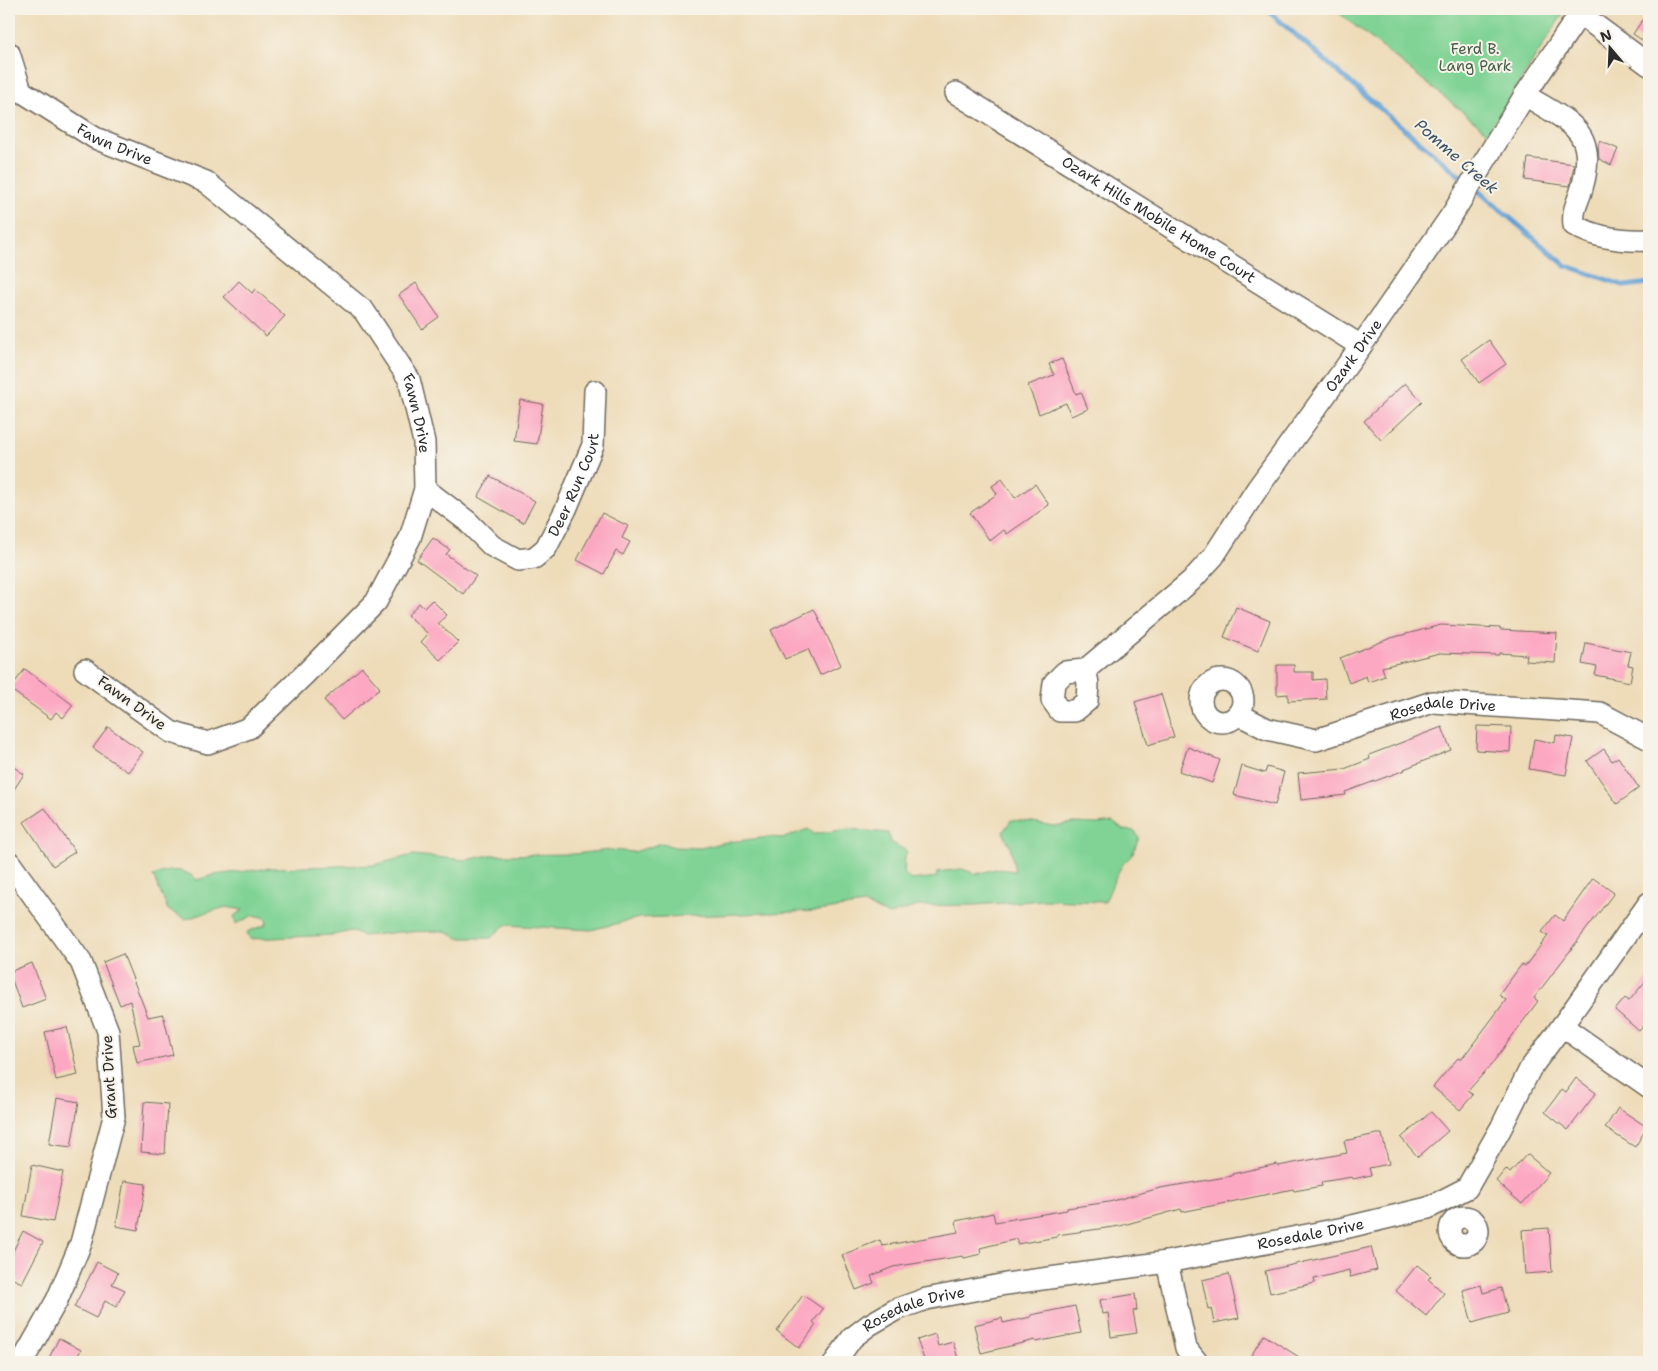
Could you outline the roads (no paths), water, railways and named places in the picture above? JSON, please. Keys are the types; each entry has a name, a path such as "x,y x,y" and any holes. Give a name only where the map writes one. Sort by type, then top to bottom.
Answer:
{"street":[{"path":"1581,11 1649,65"},
{"name":"Ozark Drive","path":"1085,670 1191,581 1213,557 1257,489 1361,346 1453,213 1525,95 1581,11"},
{"name":"Fawn Drive","path":"9,53 21,91 95,138 206,182 364,311 409,379 424,442 424,489 410,538 376,602 249,728 208,743 171,732 85,670"},
{"name":"Ozark Hills Mobile Home Court","path":"956,93 1361,346"},
{"path":"1525,95 1577,129 1584,139 1587,168 1573,214 1574,225 1583,231 1602,237 1630,241 1649,240"},
{"name":"Deer Run Court","path":"424,489 467,521 492,546 518,560 534,558 546,548 566,509 593,445 595,390"},
{"name":"Rosedale Drive","path":"1238,714 1267,729 1316,740 1433,702 1600,713 1649,740"},
{"name":"Grant Drive","path":"9,862 81,962 108,1031 114,1117 82,1242 57,1300 22,1362"},
{"name":"Rosedale Drive","path":"835,1362 852,1338 869,1325 895,1310 926,1299 1006,1284 1167,1262 1344,1228 1428,1208 1467,1188 1501,1128 1530,1069 1649,903"},
{"path":"1562,1026 1649,1087"},
{"path":"1444,1200 1456,1220"},
{"path":"1167,1262 1186,1348 1197,1362"}],"waterway":[{"name":"Pomme Creek","path":"1266,9 1466,181"},
{"name":"Pomme Creek","path":"1475,188 1565,265 1625,286 1649,283"}],"park label":[{"name":"Ferd B. Lang Park","path":"1475,58"}]}
